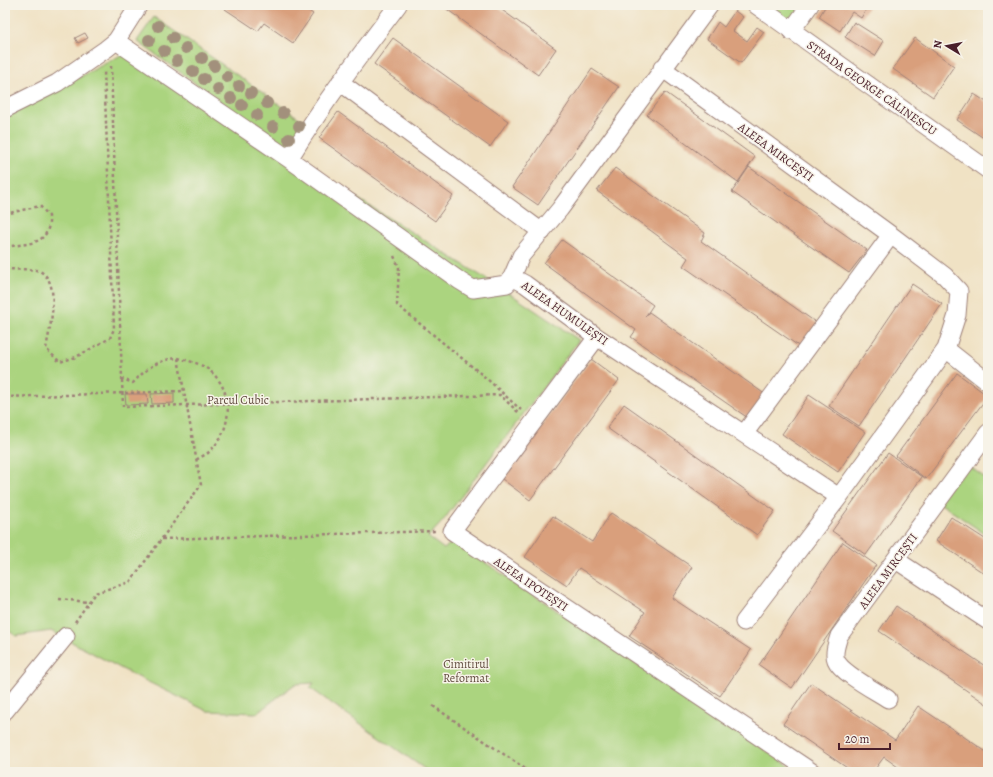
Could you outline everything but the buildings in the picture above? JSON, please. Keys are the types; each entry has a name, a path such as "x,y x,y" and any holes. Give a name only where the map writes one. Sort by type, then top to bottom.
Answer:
{"street":[{"path":"5,108 57,83 116,41 139,5"},
{"path":"289,159 340,82 398,5"},
{"name":"ALEEA HUMULEȘTI","path":"710,5 542,232 521,256 512,277 526,284 597,337 839,497"},
{"name":"STRADA GEORGE CĂLINESCU","path":"756,5 988,170"},
{"path":"791,31 810,5"},
{"path":"116,41 289,159 473,289 507,284 512,277"},
{"name":"ALEEA MIRCEȘTI","path":"662,68 891,235 945,276 959,291 957,315 946,349 839,497 744,622"},
{"path":"340,82 542,232"},
{"path":"744,434 891,235"},
{"path":"452,531 597,337"},
{"path":"946,349 988,382"},
{"name":"ALEEA MIRCEȘTI","path":"888,699 842,669 836,660 835,650 840,636 988,433"},
{"name":"ALEEA IPOTEȘTI","path":"452,531 812,772"},
{"path":"896,560 988,621"},
{"path":"5,711 66,636"}],"path":[{"path":"5,268 36,270 46,277 52,290 53,303 46,349 60,362 76,357 110,338 114,329 104,70 116,63"},
{"path":"111,66 121,329 122,407 228,402 500,395 532,422"},
{"path":"5,214 40,206 49,216 50,228 45,237 33,242 5,247"},
{"path":"388,252 394,256 399,267 397,305 486,378 532,422"},
{"path":"114,329 121,329"},
{"path":"122,380 133,383 144,372 163,360 178,358 196,363 210,370 221,385 228,402 228,419 221,437 209,452 196,460"},
{"path":"66,636 95,593 130,582 200,485 178,358"},
{"path":"5,397 184,391"},
{"path":"161,539 452,531"},
{"path":"59,599 88,602"},
{"path":"433,706 530,772"}],"green space":[{"path":"767,5 804,5 791,23"},
{"path":"154,17 306,123 289,151 137,41"},
{"name":"Parcul Cubic","path":"125,53 515,297 579,340 442,522 428,537 444,549 453,541 798,772 429,772 310,688 314,683 295,684 257,713 207,711 122,669 51,631 16,636 5,628 5,117"},
{"path":"966,464 988,480 988,536 938,502"}],"park label":[{"name":"Cimitirul Reformat","path":"466,671"}]}
